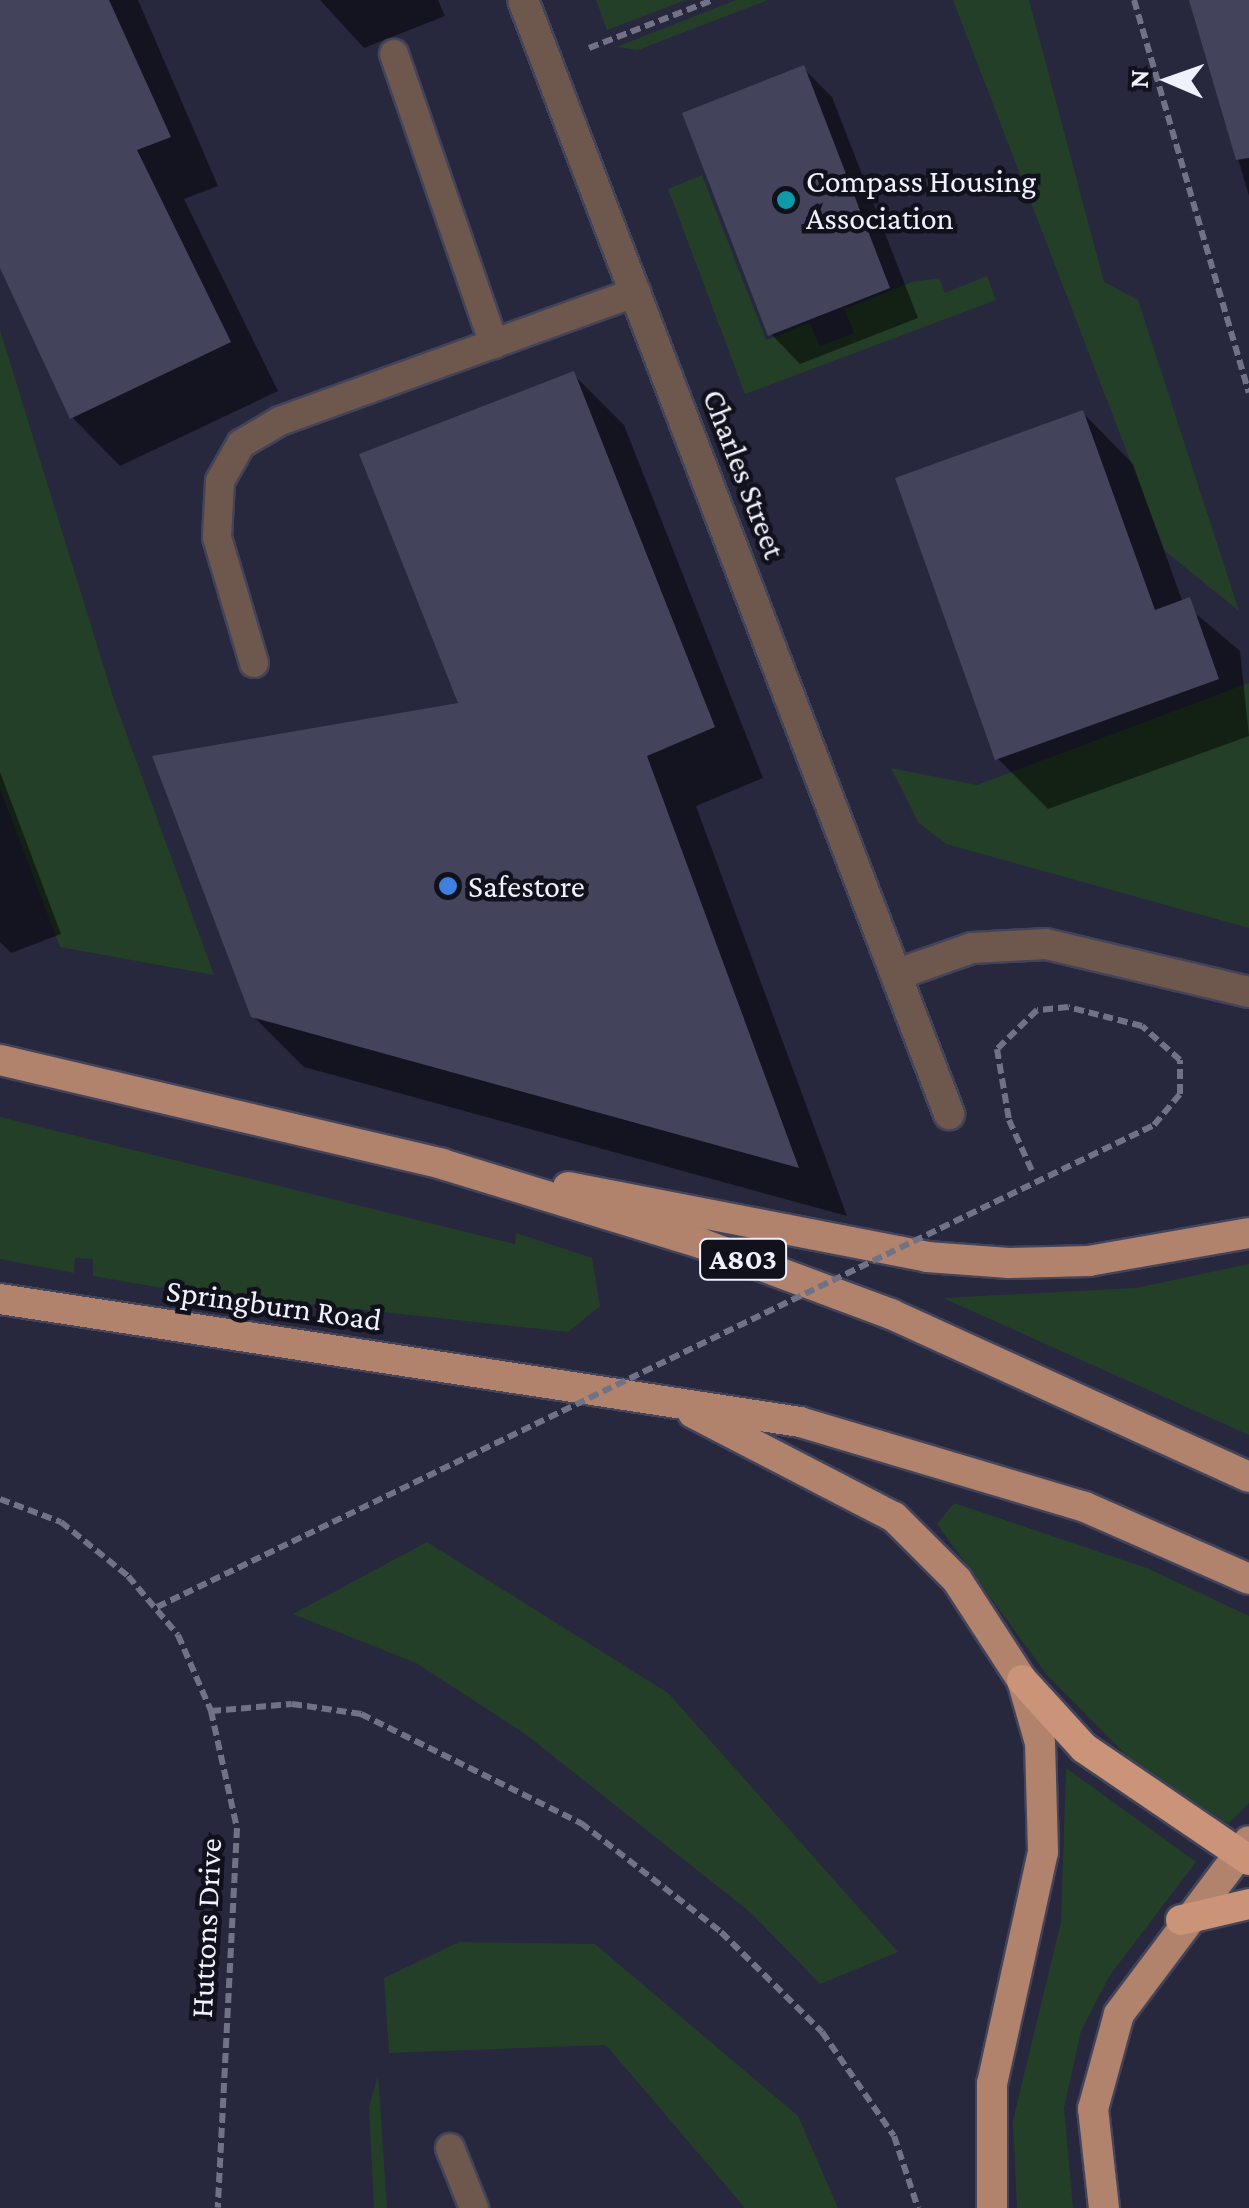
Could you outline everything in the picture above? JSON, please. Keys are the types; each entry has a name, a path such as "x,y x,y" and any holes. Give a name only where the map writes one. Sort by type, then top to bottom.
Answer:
{"highway":[{"path":"1022,1680 1084,1748 1244,1850"},
{"path":"1181,1920 1249,1904"}],"main road":[{"name":"A803","path":"0,1060 442,1164 857,1300 1249,1477"},
{"path":"442,1164 928,1257 1089,1261 1249,1233"},
{"name":"Springburn Road","path":"0,1299 539,1377"},
{"path":"539,1377 886,1444 1085,1507 1249,1579"},
{"path":"539,1377 643,1395 710,1420 894,1518 957,1580 1022,1680 1040,1743 1043,1852 992,2083 992,2208"},
{"path":"1104,2208 1093,2157 1101,2065 1119,2014 1181,1920 1244,1850"}],"street":[{"name":"Charles Street","path":"523,0 949,1114"},
{"path":"898,974 972,948 1046,944 1249,992"}],"lane":[{"path":"394,54 494,344"},
{"path":"254,664 216,537 220,481 242,444 280,421 636,292"},
{"path":"450,2148 474,2208"}],"path":[{"path":"548,64 714,0"},
{"path":"1134,0 1249,393"},
{"path":"0,1499 61,1522 156,1607 1154,1125 1180,1094 1180,1060 1142,1026 1068,1008 1037,1010 997,1050 1009,1120 1032,1172"},
{"name":"Huttons Drive","path":"156,1607 210,1711 237,1828 218,2208"},
{"path":"210,1711 292,1704 362,1714 581,1823 721,1932 822,2032 894,2136 918,2208"}],"green space":[{"path":"596,0 686,0 607,30"},
{"path":"736,0 768,0 638,50 616,47"},
{"path":"953,0 1029,0 1104,282 1138,300 1239,611 1165,551"},
{"path":"702,175 766,340 810,323 820,346 854,333 845,309 912,282 939,278 945,293 987,276 996,300 745,394 668,189"},
{"path":"0,330 112,694 214,975 60,947 0,788"},
{"path":"1249,683 1249,928 946,844 918,822 891,768 977,785"},
{"path":"0,1117 515,1244 516,1233 592,1258 600,1306 568,1332 162,1288 93,1276 93,1259 75,1258 74,1273 0,1259"},
{"path":"1249,1264 1249,1435 943,1298 1136,1288"},
{"path":"954,1503 1147,1568 1249,1616 1249,1803 1228,1824 1131,1760 1047,1675 937,1524"},
{"path":"427,1542 668,1693 898,1952 820,1984 750,1912 524,1733 416,1663 293,1614"},
{"path":"1066,1768 1196,1862 1110,1975 1081,2031 1064,2108 1073,2208 1017,2208 1013,2120 1061,1922"},
{"path":"459,1942 595,1944 798,2116 838,2208 745,2208 606,2045 389,2053 384,1978"},
{"path":"378,2075 387,2208 374,2208 369,2107"}],"building":[{"path":"0,0 109,0 171,137 137,150 231,342 70,419 0,268"},
{"path":"1189,0 1249,0 1249,158 1236,160"},
{"name":"Compass Housing Association","path":"804,65 890,288 768,336 682,113"},
{"name":"Safestore","path":"574,371 715,727 647,756 799,1168 251,1017 152,756 458,703 359,454"},
{"path":"1083,410 1155,610 1190,597 1219,679 995,760 895,478"}],"place":[{"name":"Compass Housing Association","path":"786,200"},
{"name":"Safestore","path":"448,886"}]}
